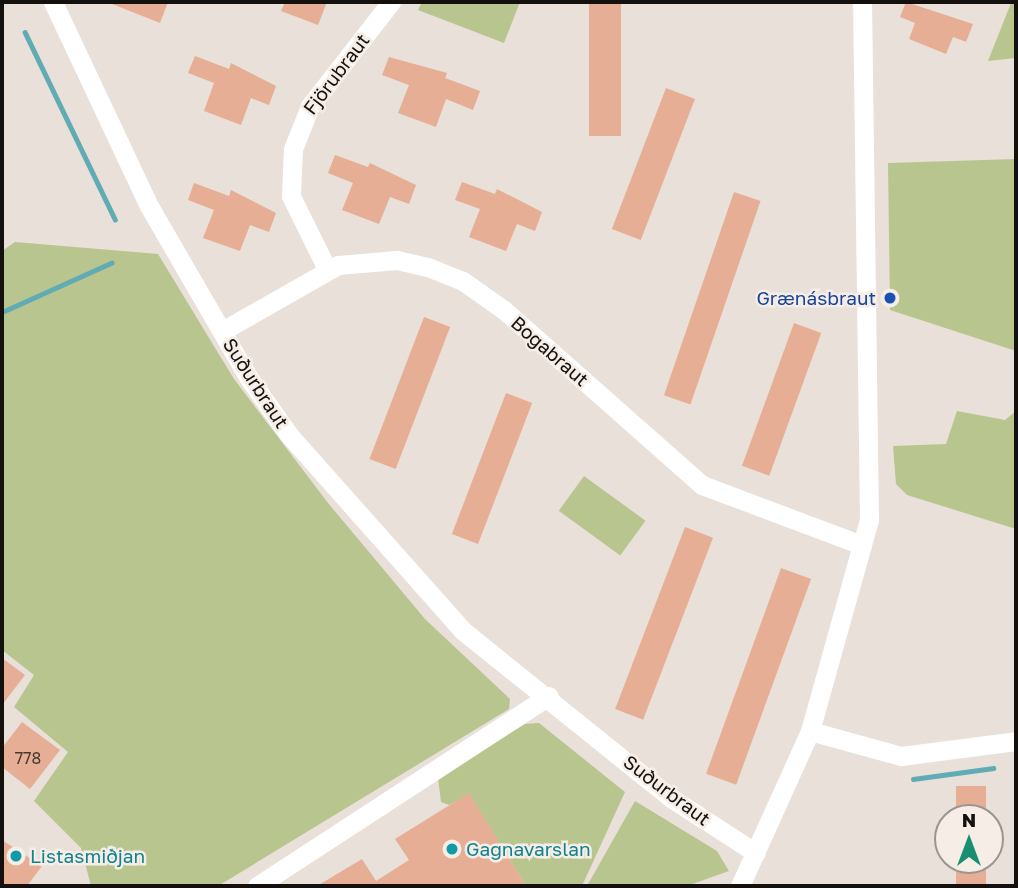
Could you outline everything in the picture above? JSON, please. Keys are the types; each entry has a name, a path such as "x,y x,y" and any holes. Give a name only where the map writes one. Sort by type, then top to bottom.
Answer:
{"street":[{"name":"Suðurbraut","path":"53,2 100,112 222,331 290,436 402,569 463,630 549,696 671,798 756,853"},
{"name":"Fjörubraut","path":"327,269 291,196 293,149 310,106 391,2"},
{"path":"740,886 810,732 862,545 870,460 862,2"},
{"name":"Bogabraut","path":"222,331 327,269 397,260 463,281 702,485 862,545"},
{"path":"257,886 549,696"},
{"path":"810,732 901,756 1016,741"}],"green space":[{"path":"422,2 520,2 504,43 418,10"},
{"path":"1011,3 1016,5 1016,58 988,61"},
{"path":"1016,159 1016,351 890,310 888,163"},
{"path":"15,242 158,254 234,379 328,503 425,619 510,699 509,709 218,886 91,886 81,848 34,801 68,752 14,707 34,675 2,650 2,251"},
{"path":"957,411 1005,420 1016,411 1016,529 907,495 896,484 893,446 946,444"},
{"path":"584,476 645,521 620,555 559,511"},
{"path":"539,723 625,792 582,886 526,886 469,794 449,805 441,802 438,778 525,724"},
{"path":"635,801 717,851 729,871 687,886 587,886"}],"building":[{"path":"107,2 168,2 160,23"},
{"path":"285,2 327,2 318,25 281,11"},
{"path":"589,2 621,2 621,136 589,136"},
{"path":"906,2 973,24 966,42 953,37 946,54 909,39 915,23 900,17"},
{"path":"195,56 229,69 231,63 276,86 269,105 251,98 241,125 204,111 214,83 188,73"},
{"path":"389,57 447,73 445,78 480,91 473,110 446,99 436,127 398,113 409,85 382,75"},
{"path":"666,88 695,99 641,240 612,229"},
{"path":"335,155 368,167 370,163 416,185 409,204 390,197 379,224 342,210 353,183 328,173"},
{"path":"462,182 495,194 497,189 542,212 535,231 517,224 506,251 469,237 480,209 455,200"},
{"path":"194,183 229,196 231,190 276,213 269,232 250,225 240,251 203,238 214,210 188,200"},
{"path":"734,192 760,201 690,404 664,395"},
{"path":"424,317 450,327 396,469 370,459"},
{"path":"794,323 821,333 769,476 742,466"},
{"path":"506,393 532,403 478,544 452,534"},
{"path":"685,527 713,538 643,720 615,709"},
{"path":"781,568 811,579 736,785 706,774"},
{"path":"2,658 25,675 2,705"},
{"path":"22,722 60,750 30,789 2,767 2,748"},
{"path":"956,786 986,786 986,804 956,804"},
{"name":"Gagnavarslan","path":"469,793 526,886 317,886 362,859 376,881 409,860 395,839"},
{"name":"Listasmiðjan","path":"2,840 42,866 27,886 2,886"},
{"path":"956,874 986,874 986,886 956,886"}],"waterway":[{"path":"25,32 115,219"},
{"path":"2,312 111,263"},
{"path":"913,779 993,768"}],"place":[{"name":"Grænásbraut","path":"890,298"},
{"name":"Gagnavarslan","path":"452,849"},
{"name":"Listasmiðjan","path":"16,856"}]}
